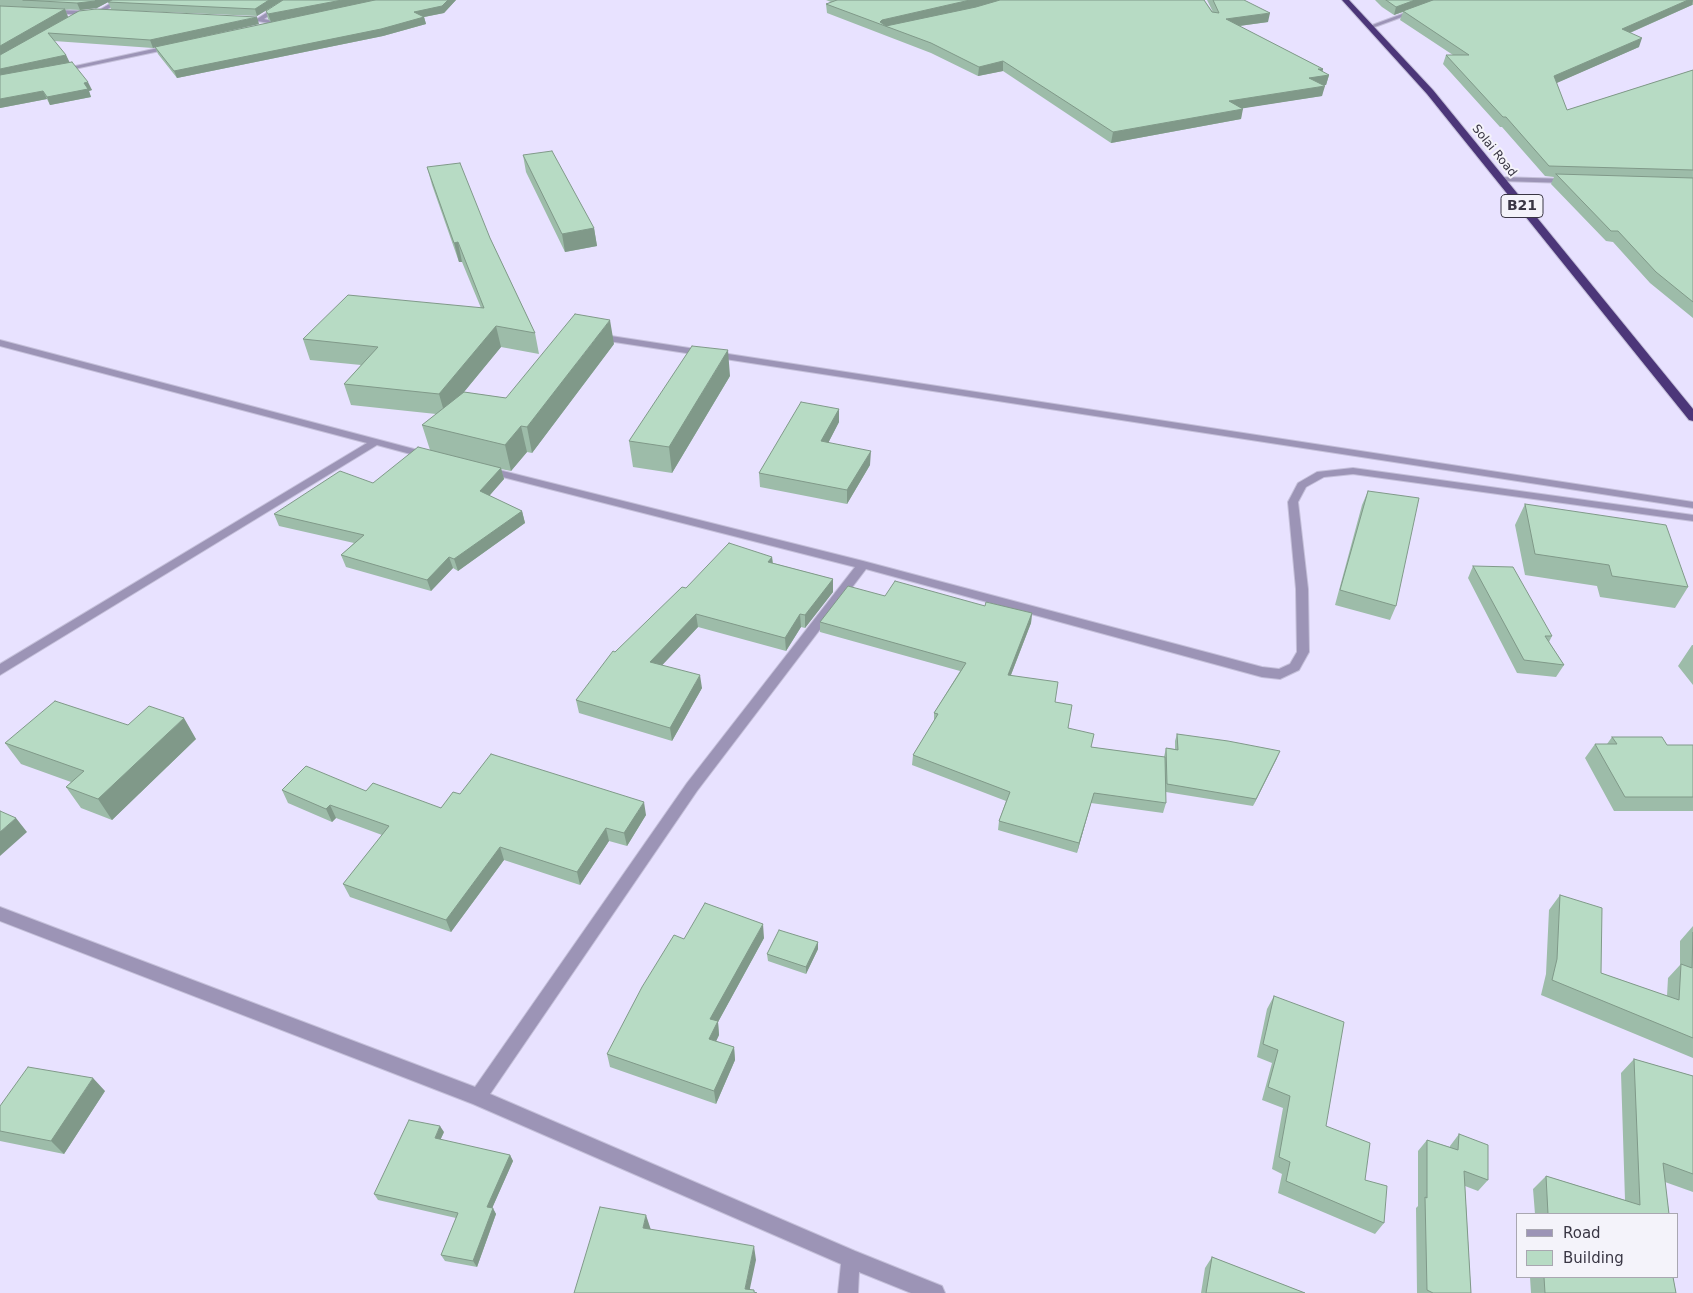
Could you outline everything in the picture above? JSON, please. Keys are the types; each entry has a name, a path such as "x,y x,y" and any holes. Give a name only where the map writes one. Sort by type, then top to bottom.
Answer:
{"highway":[{"name":"Solai Road","path":"1345,0 1430,92 1693,417"}],"street":[{"path":"99,12 120,0"},
{"path":"259,20 290,0"},
{"path":"1370,27 1445,0"},
{"path":"44,12 80,14 109,12"},
{"path":"72,18 80,14"},
{"path":"249,20 279,24"},
{"path":"262,27 288,22"},
{"path":"57,71 176,46"},
{"path":"1501,179 1578,181"},
{"path":"588,336 1693,504"},
{"path":"0,343 442,459"},
{"path":"0,670 375,442"},
{"path":"480,468 863,565 1262,672 1280,674 1296,668 1303,652 1302,588 1293,502 1302,485 1321,474 1353,471 1693,518"},
{"path":"478,1097 692,787 863,565"},
{"path":"0,914 478,1097 851,1259 935,1293"},
{"path":"848,1293 851,1259"}],"building":[{"path":"23,0 96,0 77,3"},
{"path":"112,0 269,0 255,9 108,2"},
{"path":"283,0 342,0 268,14 266,11"},
{"path":"375,0 448,0 442,6 414,12 424,17 381,29 174,71 155,47"},
{"path":"837,0 970,0 880,22 886,26 1000,0 1204,0 1212,12 1219,13 1213,0 1244,0 1270,13 1226,19 1323,69 1318,69 1329,75 1309,78 1325,86 1229,101 1243,109 1113,132 1003,61 979,67 931,43 826,4"},
{"path":"1386,0 1415,0 1396,7"},
{"path":"1433,0 1688,0 1622,29 1642,38 1554,76 1567,110 1693,70 1693,170 1549,166 1506,117 1503,117 1446,55 1469,55 1403,11"},
{"path":"0,6 65,9 0,46"},
{"path":"96,9 257,17 150,40 48,33 66,55 0,69 0,55 79,11"},
{"path":"72,62 88,82 84,83 88,89 47,97 43,91 0,99 0,75"},
{"path":"552,151 594,228 562,234 523,155"},
{"path":"460,163 490,238 535,333 496,326 439,394 344,384 378,347 303,339 348,295 484,308 458,242 454,243 427,167"},
{"path":"1556,174 1693,178 1693,302 1656,272 1618,231 1611,231"},
{"path":"575,314 610,320 527,427 521,426 505,445 422,425 464,392 506,398"},
{"path":"692,346 728,350 669,447 629,441"},
{"path":"801,402 839,409 821,441 871,451 847,490 759,473"},
{"path":"418,447 501,468 480,491 522,511 454,559 449,557 427,580 341,555 364,535 274,514 340,471 373,483"},
{"path":"1368,491 1419,498 1396,606 1340,590"},
{"path":"1525,504 1666,525 1688,587 1612,576 1609,565 1535,554"},
{"path":"729,543 772,557 768,562 833,579 805,615 800,614 785,638 696,614 650,662 700,675 670,728 576,700 613,651 615,652 682,587 686,588"},
{"path":"1473,566 1513,567 1552,636 1545,636 1564,665 1524,660"},
{"path":"895,581 985,606 986,602 1032,613 1008,675 1058,682 1055,702 1072,705 1068,728 1094,734 1091,747 1165,757 1166,803 1094,793 1079,843 999,821 1010,792 913,755 938,714 934,713 966,663 820,622 848,586 885,596"},
{"path":"55,701 128,725 149,706 184,718 98,799 66,787 84,771 5,743"},
{"path":"1177,734 1280,751 1256,799 1167,784 1166,748 1178,750"},
{"path":"1612,737 1662,737 1667,745 1693,745 1693,797 1625,797 1595,744 1617,744"},
{"path":"491,754 644,802 624,833 606,828 577,872 500,847 446,920 343,884 389,826 330,805 326,809 282,790 306,766 366,791 373,783 441,808 453,792 460,794"},
{"path":"0,811 16,818 0,832"},
{"path":"1560,895 1602,908 1601,973 1679,1000 1681,964 1692,968 1693,932 1693,1038 1552,980 1557,959"},
{"path":"705,903 763,924 710,1019 718,1021 709,1039 734,1047 714,1091 607,1054 642,987 674,935 684,939"},
{"path":"779,930 818,942 806,967 767,954"},
{"path":"1274,996 1344,1022 1326,1126 1370,1143 1365,1180 1387,1186 1384,1223 1286,1181 1290,1162 1279,1157 1290,1096 1268,1087 1278,1050 1263,1044"},
{"path":"1634,1059 1693,1076 1693,1174 1663,1163 1669,1213 1548,1213 1546,1176 1640,1205"},
{"path":"28,1067 93,1078 51,1141 0,1131 0,1106"},
{"path":"409,1120 440,1126 435,1138 510,1155 487,1207 493,1208 473,1261 441,1255 458,1213 374,1194"},
{"path":"1459,1134 1488,1145 1488,1180 1464,1171 1471,1293 1433,1293 1427,1290 1425,1197 1427,1198 1427,1140 1458,1150"},
{"path":"600,1207 646,1215 643,1228 754,1246 745,1289 754,1290 757,1293 574,1293"},
{"path":"1212,1257 1305,1293 1206,1293"},
{"path":"1544,1278 1673,1278 1676,1293 1545,1293"}]}
